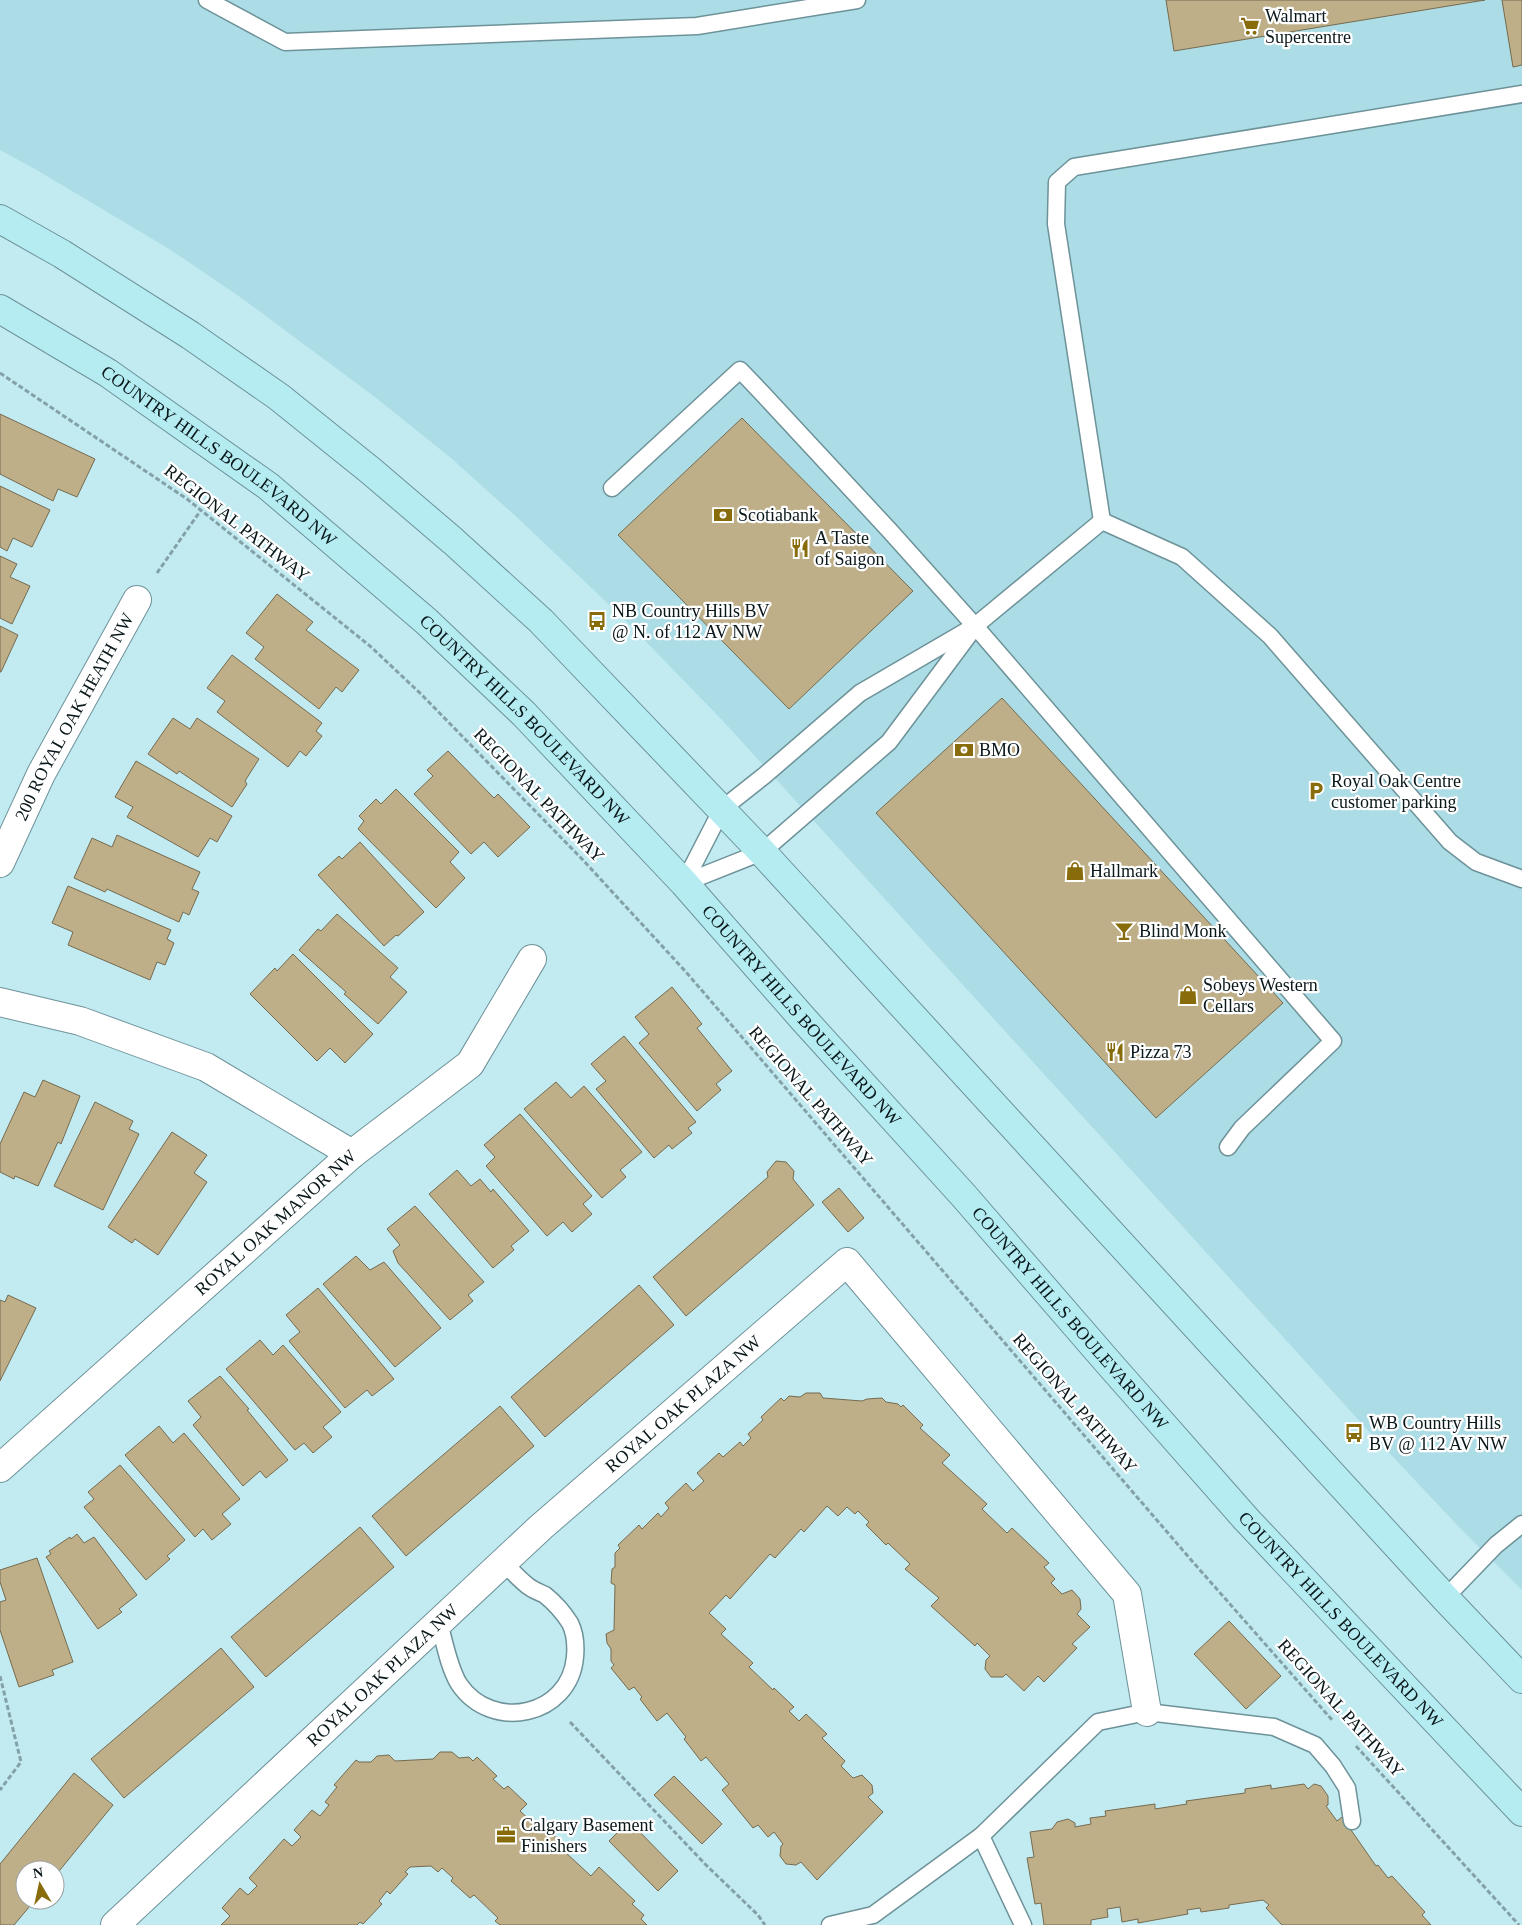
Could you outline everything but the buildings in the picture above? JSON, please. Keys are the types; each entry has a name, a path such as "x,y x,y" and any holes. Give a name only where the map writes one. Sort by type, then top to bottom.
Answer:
{"main road":[{"path":"0,219 62,254 190,335 279,398 453,541 541,621 762,852 1445,1598 1522,1679"},
{"name":"COUNTRY HILLS BOULEVARD NW","path":"0,309 108,374 268,486 426,621 517,707 684,883 805,1021 964,1196 1246,1518 1522,1812"}],"street":[{"name":"200 ROYAL OAK HEATH NW","path":"0,863 41,774 137,600"},
{"path":"352,1154 470,1064 532,958"},
{"name":"ROYAL OAK MANOR NW","path":"0,1002 80,1021 206,1067 352,1154 0,1468"},
{"name":"ROYAL OAK PLAZA NW","path":"115,1925 541,1527 847,1262 1127,1594 1147,1712"}],"lane":[{"path":"206,0 285,42 697,26 857,0"},
{"path":"1102,521 1056,224 1057,182 1074,167 1522,94"},
{"path":"612,488 740,370 890,531 975,626 1333,1041 1242,1128 1228,1147"},
{"path":"684,883 722,809 765,775 860,693 975,626 1102,521"},
{"path":"1102,521 1182,557 1270,636 1450,842 1476,862 1522,879"},
{"path":"684,883 762,852 889,742 975,626"},
{"path":"1445,1598 1496,1545 1522,1524"},
{"path":"439,1622 459,1683 472,1699 490,1709 511,1713 532,1711 551,1701 565,1686 574,1667 576,1646 571,1626 560,1608 544,1595 529,1587 503,1562"},
{"path":"830,1925 873,1915 981,1836 1098,1722 1147,1712 1274,1727 1315,1745 1333,1766 1347,1788 1352,1821"},
{"path":"981,1836 1023,1925"}],"path":[{"name":"REGIONAL PATHWAY","path":"0,373 187,499 376,652 421,694 582,859 686,972 1186,1554 1337,1725"},
{"path":"137,600 201,510"},
{"path":"0,1676 21,1762 0,1790"},
{"path":"551,1701 706,1865 758,1915 765,1925"},
{"name":"REGIONAL PATHWAY","path":"1351,1740 1519,1925"}],"shaded area":[{"name":"Royal Oak Centre customer parking","path":"0,0 1522,0 1522,1590 1458,1526 1364,1426 724,722 621,616 521,521 451,458 375,397 240,297 171,250 0,150"}],"place":[{"name":"Walmart Supercentre","path":"1250,26"},
{"name":"Scotiabank","path":"723,515"},
{"name":"A Taste of Saigon","path":"800,548"},
{"name":"NB Country Hills BV @ N. of 112 AV NW","path":"597,621"},
{"name":"BMO","path":"964,750"},
{"name":"Royal Oak Centre customer parking","path":"1316,791"},
{"name":"Hallmark","path":"1075,871"},
{"name":"Blind Monk","path":"1124,931"},
{"name":"Sobeys Western Cellars","path":"1188,995"},
{"name":"Pizza 73","path":"1115,1052"},
{"name":"WB Country Hills BV @ 112 AV NW","path":"1354,1433"},
{"name":"Calgary Basement Finishers","path":"506,1835"}]}
